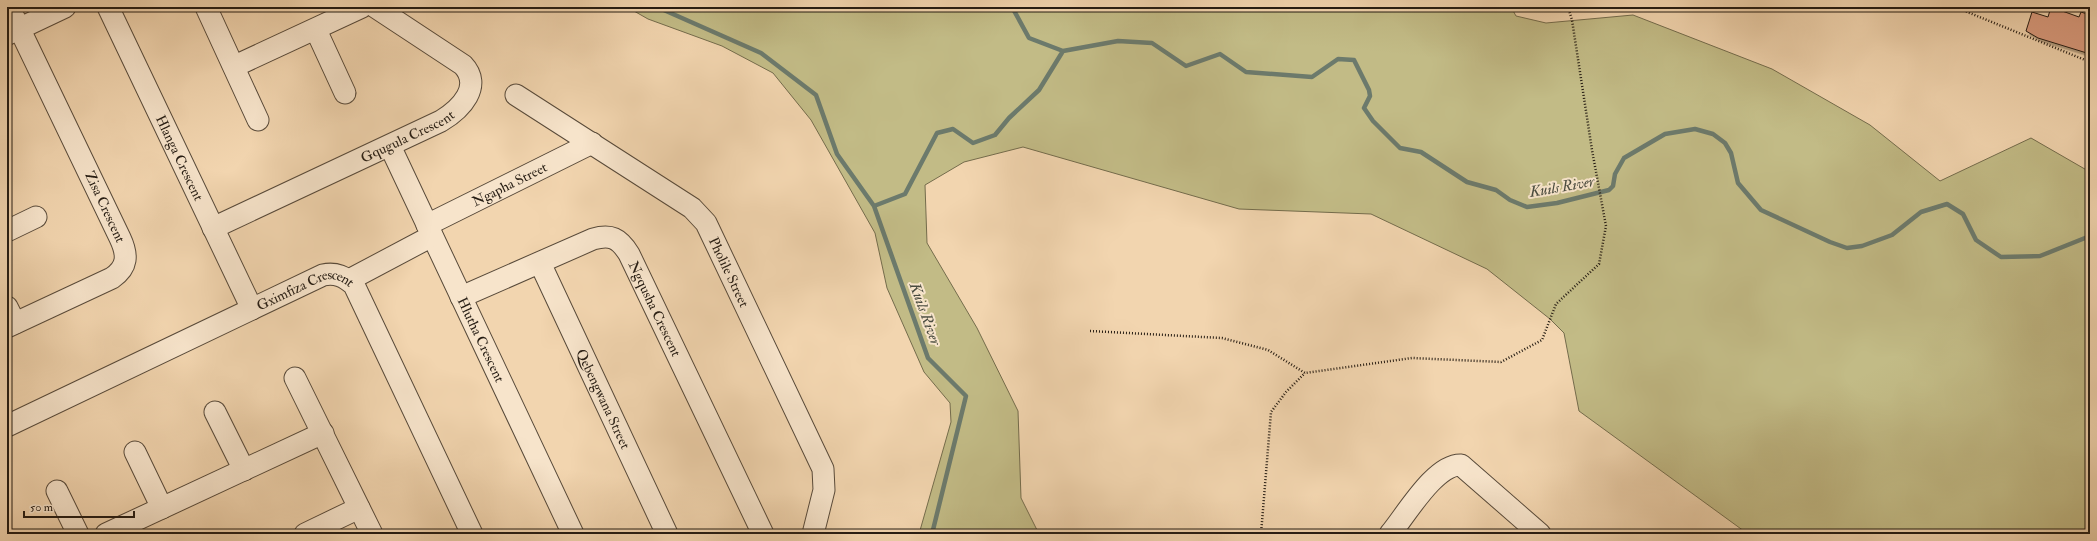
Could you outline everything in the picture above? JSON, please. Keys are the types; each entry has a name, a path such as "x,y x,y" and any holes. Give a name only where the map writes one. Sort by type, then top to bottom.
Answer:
{"street":[{"name":"Zisa Crescent","path":"9,7 14,32 120,238 126,254 124,268 112,278 10,319"},
{"path":"14,32 65,7"},
{"name":"Hlanga Crescent","path":"108,7 252,309"},
{"path":"206,7 235,66 258,120"},
{"path":"235,66 316,30 362,7"},
{"name":"Gqugula Crescent","path":"213,228 390,146 449,116 468,95 471,82 468,70 463,65 375,7"},
{"path":"316,30 345,92"},
{"name":"Pholile Street","path":"516,96 692,208 706,223 823,469 824,490 813,534"},
{"name":"Ngapha Street","path":"349,280 430,231 592,143"},
{"name":"Hlutha Crescent","path":"390,146 573,534"},
{"path":"7,231 36,217"},
{"name":"Ngqusha Crescent","path":"461,297 603,236 614,237 623,244 763,534"},
{"name":"Qebengwana Street","path":"540,263 667,534"},
{"name":"Gximfiza Crescent","path":"7,426 324,275 334,274 349,280 354,285 472,534"},
{"path":"295,378 372,534"},
{"path":"215,412 244,470"},
{"path":"106,534 322,433"},
{"path":"135,452 162,508"},
{"path":"1390,534 1438,474 1454,465 1461,465 1540,534"},
{"path":"57,491 78,534"},
{"path":"305,534 359,508"}],"path":[{"path":"1260,534 1271,412 1286,392 1305,373 1412,358 1501,362 1542,340 1556,304 1599,264 1606,226 1604,209 1594,161 1572,20 1568,7"},
{"path":"1955,7 2090,62"},
{"path":"1090,331 1222,338 1268,350 1305,373"}],"shaded area":[{"path":"627,7 1511,7 1516,16 1546,23 1633,15 1772,69 1870,125 1940,181 2031,138 2090,172 2090,534 1748,534 1579,411 1564,333 1550,319 1487,269 1371,214 1239,209 1023,147 964,162 925,185 927,243 977,328 1018,411 1021,498 1039,534 919,534 951,422 950,403 924,372 887,288 875,233 811,120 773,73 722,46 648,19"}],"building":[{"path":"2051,7 2079,17 2081,12 2090,15 2090,54 2038,38 2026,31 2032,12 2048,17"}],"waterway":[{"name":"Kuils River","path":"657,7 761,53 816,95 837,154 874,206 928,358 966,396 932,534"},
{"name":"Kuils River","path":"1012,7 1029,38 1063,51 1118,41 1152,43 1186,66 1220,54 1246,72 1312,77 1338,59 1354,60 1369,90 1370,96 1364,108 1373,121 1400,148 1421,152 1467,182 1496,190 1510,200 1527,207 1557,203 1609,190 1613,186 1615,174 1624,158 1665,134 1695,129 1713,134 1725,143 1731,153 1738,183 1761,210 1830,242 1847,248 1862,246 1892,235 1921,212 1947,204 1963,214 1976,240 2001,257 2040,256 2090,236"},
{"name":"Kuils River","path":"874,206 905,194 937,133 953,129 973,143 995,135 1009,118 1039,90 1063,51"}]}
